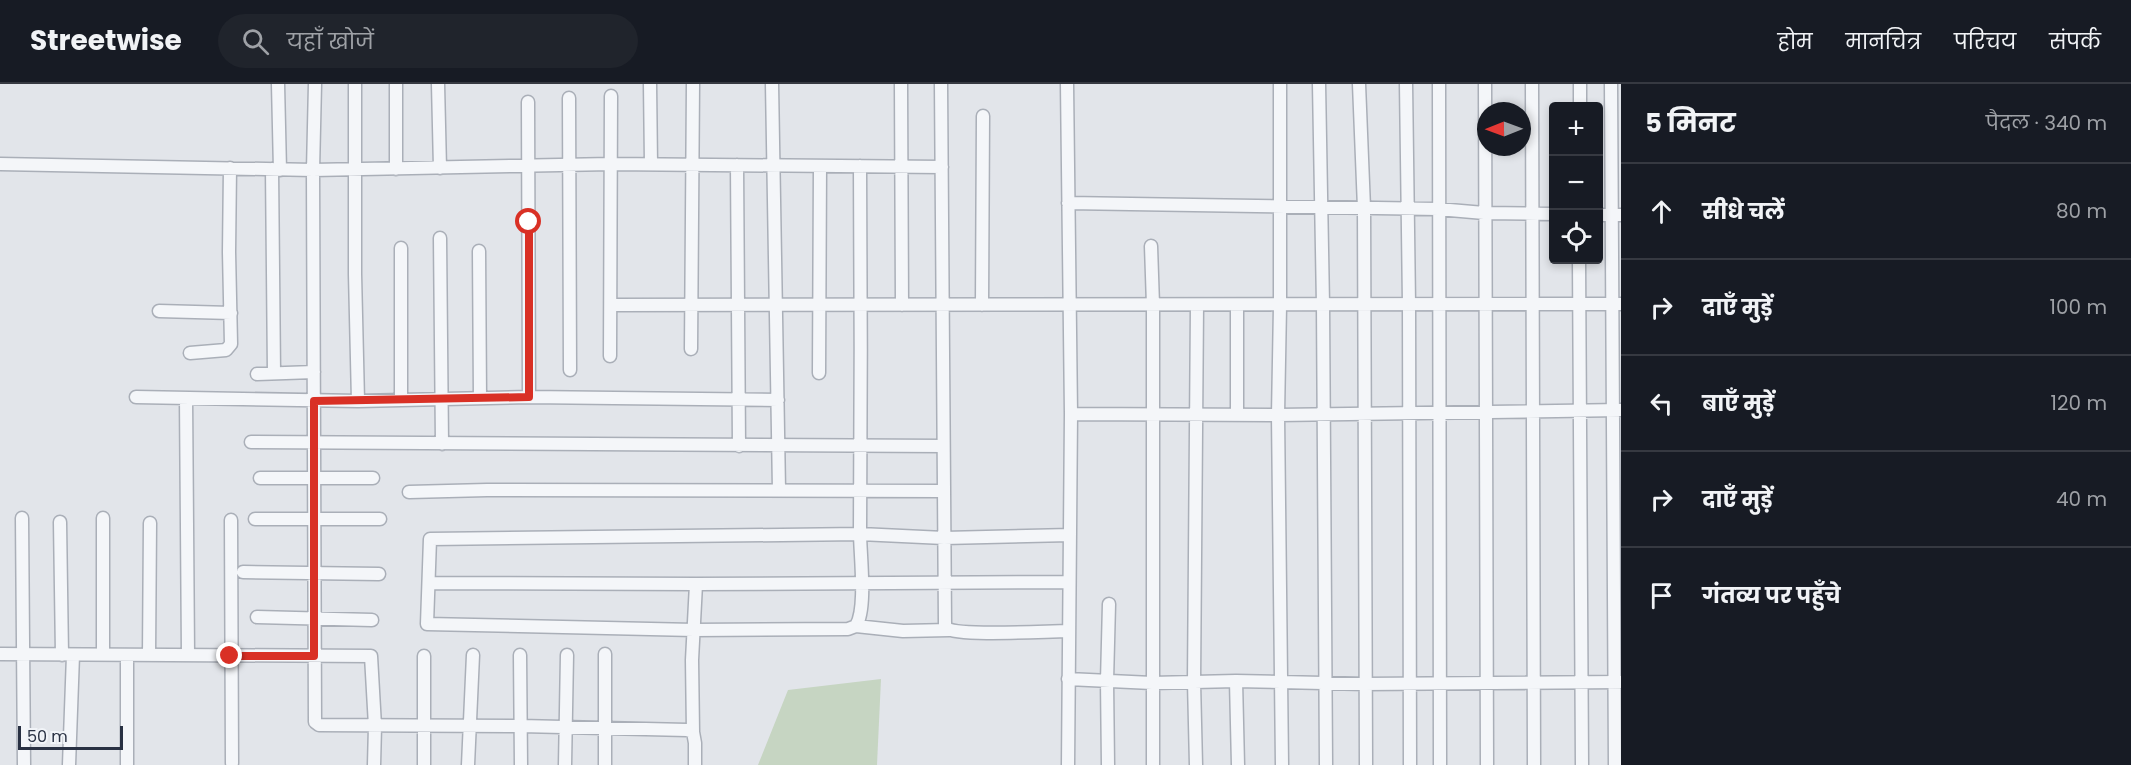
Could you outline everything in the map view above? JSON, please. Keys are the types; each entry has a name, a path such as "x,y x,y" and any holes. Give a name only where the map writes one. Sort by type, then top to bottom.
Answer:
{"street":[{"path":"274,373 278,84"},
{"path":"315,84 313,170 314,714 317,724 425,727 521,726 693,732"},
{"path":"355,84 354,274 358,401"},
{"path":"396,84 396,169"},
{"path":"438,84 440,168"},
{"path":"650,84 651,164"},
{"path":"691,349 693,84"},
{"path":"772,84 779,490"},
{"path":"901,84 902,305"},
{"path":"941,84 944,582 945,624 949,630"},
{"path":"1067,84 1071,414 1068,765"},
{"path":"1280,84 1278,415 1282,765"},
{"path":"1319,84 1326,765"},
{"path":"1359,84 1365,304 1366,765"},
{"path":"1406,84 1410,765"},
{"path":"1439,84 1440,765"},
{"path":"1485,84 1487,765"},
{"path":"1532,84 1534,765"},
{"path":"1580,84 1580,102"},
{"path":"1611,84 1610,215 1616,304 1617,410 1615,765"},
{"path":"610,356 611,96"},
{"path":"569,98 570,370"},
{"path":"528,102 529,397"},
{"path":"982,305 983,116"},
{"path":"0,164 313,170 611,164 942,167"},
{"path":"736,165 739,446"},
{"path":"819,373 820,166"},
{"path":"856,626 861,613 860,166"},
{"path":"190,353 220,351 229,347 232,337 229,252 230,168"},
{"path":"1068,203 1322,209 1407,208 1549,214"},
{"path":"440,238 442,444"},
{"path":"1151,246 1153,765"},
{"path":"401,248 401,400"},
{"path":"479,251 480,398"},
{"path":"1579,264 1582,765"},
{"path":"611,305 1616,304"},
{"path":"1196,765 1194,682 1197,305"},
{"path":"1237,305 1238,415"},
{"path":"159,311 231,313"},
{"path":"257,374 314,372"},
{"path":"136,397 314,401 529,397 778,400"},
{"path":"186,398 188,655"},
{"path":"1071,414 1278,415 1617,410"},
{"path":"250,442 943,446"},
{"path":"260,478 373,478"},
{"path":"409,492 944,491"},
{"path":"22,518 24,765"},
{"path":"103,518 103,655"},
{"path":"255,519 380,519"},
{"path":"231,520 232,763"},
{"path":"60,522 68,655 69,765"},
{"path":"149,655 150,524"},
{"path":"1068,631 992,633 949,630 903,631 856,626 848,629 694,630 428,624 430,538 860,534 944,538 1070,535"},
{"path":"243,572 379,574"},
{"path":"429,583 1069,582"},
{"path":"695,765 693,732 696,584"},
{"path":"1108,765 1109,604"},
{"path":"257,617 372,620"},
{"path":"0,654 371,656 375,726 374,765"},
{"path":"565,765 567,654"},
{"path":"605,654 605,765"},
{"path":"127,655 127,765"},
{"path":"468,765 473,655"},
{"path":"520,655 521,765"},
{"path":"424,656 424,765"},
{"path":"1068,680 1152,683 1282,681 1365,684 1617,682"},
{"path":"1236,681 1238,765"}],"green space":[{"path":"881,679 877,765 758,765 788,690"}],"route":[{"path":"230,656 314,656 314,401 529,397 529,222"}]}
